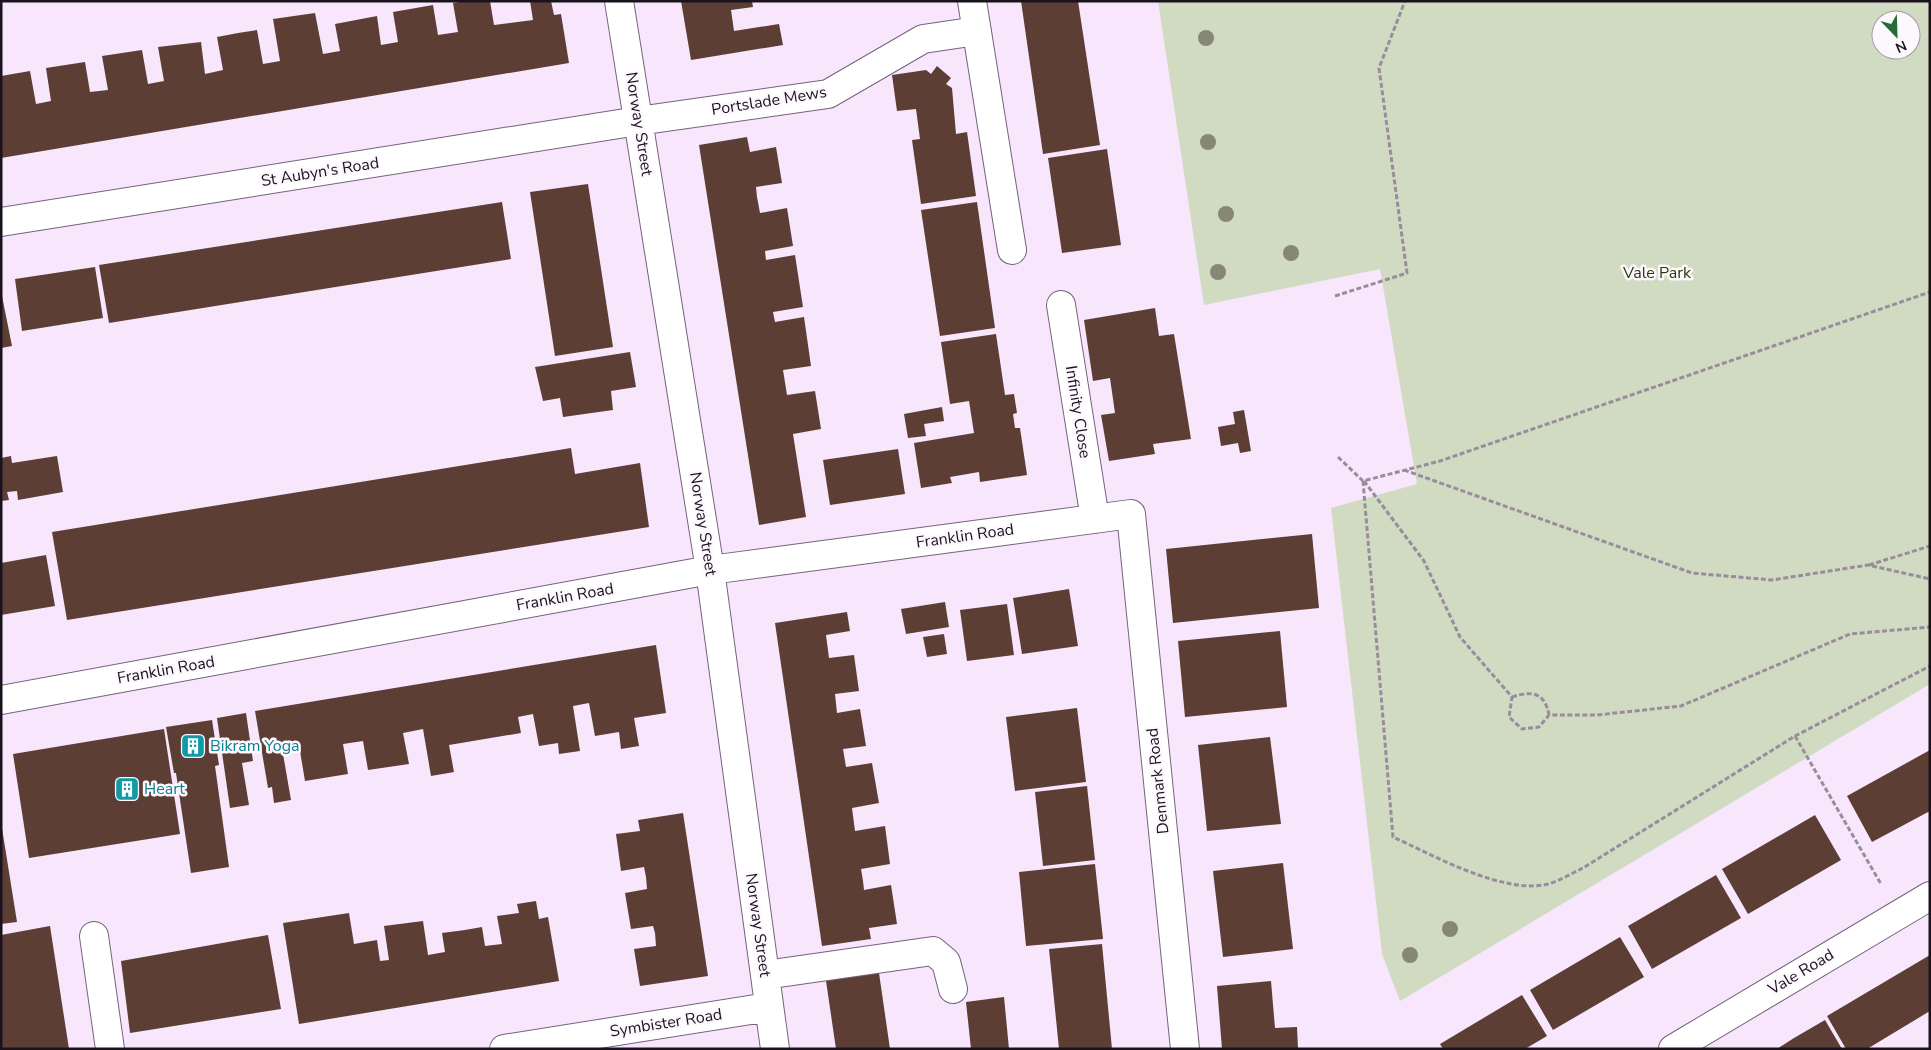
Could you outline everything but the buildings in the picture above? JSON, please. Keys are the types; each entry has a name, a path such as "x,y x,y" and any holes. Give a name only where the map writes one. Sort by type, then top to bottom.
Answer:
{"street":[{"name":"Norway Street","path":"619,1 710,570 775,1049"},
{"path":"972,1 1012,250"},
{"name":"Portslade Mews","path":"638,121 828,94 923,38 977,31"},
{"name":"St Aubyn's Road","path":"1,222 638,121"},
{"name":"Infinity Close","path":"1061,305 1095,519"},
{"name":"Franklin Road","path":"1,700 710,570 1131,514"},
{"name":"Denmark Road","path":"1131,514 1185,1049"},
{"name":"Vale Road","path":"1673,1049 1930,896"},
{"path":"94,936 110,1049"},
{"path":"765,974 933,951 946,962 953,989"},
{"name":"Symbister Road","path":"504,1049 768,1007"}],"path":[{"path":"1335,296 1407,273 1379,68 1405,1"},
{"path":"1364,481 1440,461 1930,292"},
{"path":"1338,457 1364,481 1424,561 1460,637 1512,697 1509,717 1522,729 1539,727 1549,715"},
{"path":"1404,470 1692,573 1772,580 1868,565 1930,546"},
{"path":"1364,481 1393,837 1474,873 1512,885 1548,884 1583,868 1795,736 1930,666"},
{"path":"1868,565 1930,579"},
{"path":"1549,715 1597,715 1681,706 1850,634 1930,627"},
{"path":"1512,697 1522,693 1537,694 1547,704 1549,715"},
{"path":"1795,736 1899,914"}],"green space":[{"name":"Vale Park","path":"1158,1 1930,1 1930,684 1400,1001 1382,954 1331,508 1417,484 1380,269 1204,305"}],"place":[{"name":"Bikram Yoga","path":"193,746"},
{"name":"Heart","path":"127,789"}]}
